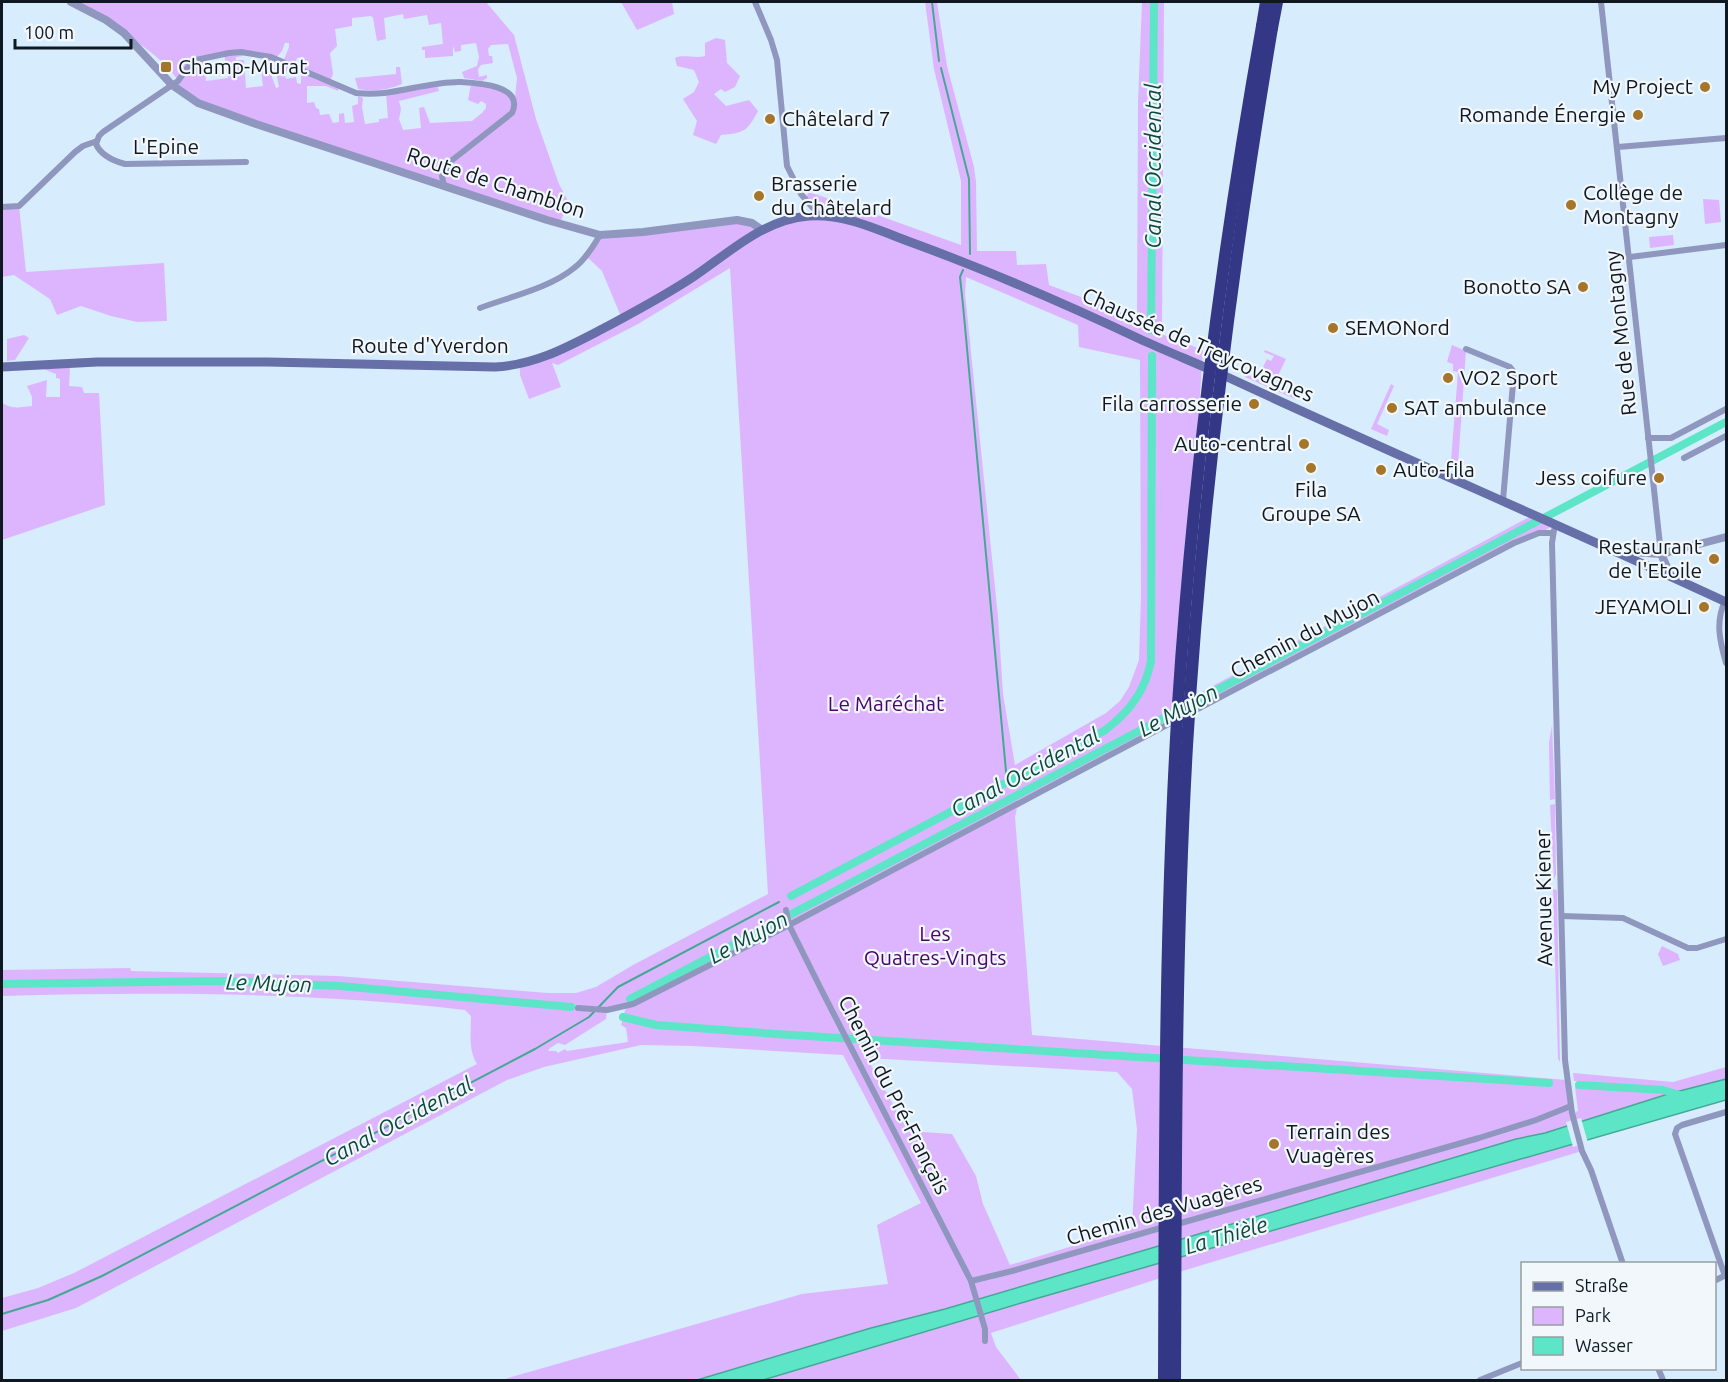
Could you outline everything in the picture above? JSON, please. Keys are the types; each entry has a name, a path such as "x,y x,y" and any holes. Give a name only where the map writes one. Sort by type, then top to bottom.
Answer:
{"highway":[{"path":"1164,1380 1168,945 1173,797 1185,612 1200,445 1217,304 1242,138 1266,2"},
{"path":"1175,1380 1176,1136 1181,880 1197,597 1229,305 1252,148 1277,2"}],"main road":[{"path":"762,230 790,218 819,215"},
{"name":"Chaussée de Treycovagnes","path":"819,215 865,225 975,266 1536,514 1554,526 1618,551 1726,601"},
{"name":"Route d'Yverdon","path":"2,367 98,362 277,362 495,367 520,364 561,351 622,319 692,277 762,230"}],"street":[{"name":"Route de Chamblon","path":"71,2 106,20 124,33 172,85 210,108 580,231 600,235 643,232 737,220 752,223 762,230"},
{"path":"755,2 777,60 787,166 801,194 819,215"},
{"name":"Rue de Montagny","path":"1601,2 1661,554"},
{"name":"L'Epine","path":"246,162 125,164 100,152 96,144 103,132 178,81 196,60 242,52 271,57 356,93 386,93 458,82 508,91 515,98 512,113 451,161 442,176 444,186"},
{"path":"1618,147 1726,138"},
{"name":"L'Epine","path":"2,207 19,206 75,152 97,141"},
{"path":"480,308 546,284 568,273 586,256 600,235"},
{"path":"1630,257 1726,245"},
{"path":"1466,349 1510,368 1514,372 1503,500"},
{"path":"1648,438 1671,438 1726,409"},
{"path":"1684,459 1726,436"},
{"name":"Avenue Kiener","path":"1554,526 1553,656 1565,1060 1571,1109 1582,1152 1591,1170 1623,1262"},
{"name":"Chemin du Mujon","path":"578,1008 617,1009 649,997 1514,543 1554,526"},
{"path":"1618,551 1661,554 1726,537"},
{"path":"1650,565 1661,554"},
{"path":"1661,554 1671,576"},
{"path":"1726,601 1719,620 1720,641 1726,663"},
{"name":"Chemin du Pré-Français","path":"786,910 789,925 972,1283 985,1329 985,1341"},
{"path":"1562,916 1623,918 1688,948 1697,948 1726,939"},
{"name":"Chemin des Vuagères","path":"972,1283 1479,1138 1571,1109"},
{"path":"1726,1112 1682,1125 1677,1128 1675,1134 1726,1275"},
{"path":"1480,1380 1521,1363"}],"green space":[{"path":"80,2 486,2 514,35 536,119 559,184 568,201 560,224 210,108 172,85 178,80 157,57 118,29 77,5","holes":["403,14 404,19 427,15 429,25 441,23 443,44 422,47 422,50 425,50 425,58 453,56 453,46 455,52 461,51 461,45 476,43 479,57 477,66 462,72 464,78 482,81 487,78 487,75 479,77 478,69 481,65 493,63 488,49 491,45 508,44 517,78 515,97 497,88 471,84 468,100 478,104 481,101 486,104 482,113 472,121 430,123 424,107 419,108 421,128 403,130 399,119 401,109 399,101 439,91 437,84 386,93 388,118 379,119 379,122 365,124 363,98 358,96 358,104 352,106 354,122 345,123 344,113 339,114 339,122 333,123 329,114 320,115 314,102 307,103 307,86 326,86 338,91 338,85 330,82 333,74 330,53 337,46 335,29 352,26 352,18 371,16 377,41 386,39 384,18","285,43 289,43 283,62 279,61 277,77 279,87 276,88 270,72 273,71 271,58 275,59","242,53 263,55 266,69 261,71 263,86 246,88 244,60 236,60 236,57 243,56","224,54 228,78 206,81 203,58","302,57 307,72 303,71 301,84 297,83 296,77 286,79 284,72 296,68 291,66 297,58"]},
{"path":"621,2 672,2 674,14 637,30"},
{"path":"925,2 937,2 947,66 974,167 977,251 1016,251 1017,265 1046,264 1049,285 1137,318 1138,102 1142,2 1164,2 1161,334 1203,350 1179,704 1535,514 1557,524 1240,688 1175,716 1017,808 1015,817 1032,1035 1567,1080 1572,1113 1578,1111 1575,1087 1668,1094 1545,1133 1516,1139 945,1309 871,1328 697,1380 501,1380 802,1294 888,1284 877,1225 921,1203 843,1055 641,1045 544,1067 507,1080 76,1308 2,1331 2,1298 38,1288 74,1273 477,1064 471,1047 471,1016 465,1010 349,1000 234,995 2,996 2,970 130,968 131,971 338,976 548,993 576,993 596,987 768,894 730,268 638,324 558,365 552,363 561,387 529,399 520,375 520,365 622,319 602,271 586,256 600,235 737,220 762,230 818,215 806,200 808,192 961,245 961,181 934,69","holes":["966,277 1078,325 1079,347 1140,360 1139,660 1129,687 1120,701 1106,713 1015,765 1003,694 998,617 965,293","626,1007 621,1025 626,1028 628,1042 567,1051 565,1049 558,1053 548,1051 558,1043 565,1045 606,1019 607,1010","867,1058 1117,1072 1132,1089 1137,1129 1132,1228 1010,1265 983,1204 976,1176 952,1134 908,1131"]},
{"path":"716,38 725,40 727,63 740,76 735,87 725,92 721,89 714,94 726,106 749,100 758,111 748,127 740,132 721,135 716,144 693,135 697,121 683,99 694,92 699,82 694,70 677,66 675,58 705,56 705,43"},
{"path":"396,67 400,67 402,84 380,90 358,89 355,78 396,74"},
{"path":"1703,199 1719,200 1721,222 1705,224"},
{"path":"19,206 26,272 164,263 167,321 137,322 81,306 57,315 50,299 14,275 2,277 2,207"},
{"path":"1673,235 1674,245 1650,248 1649,237"},
{"path":"24,335 29,338 15,360 7,361 7,339"},
{"path":"1452,345 1466,351 1458,465 1444,462 1451,461 1458,372 1453,371 1453,364 1447,362"},
{"path":"1265,350 1286,359 1273,386 1296,396 1295,399 1245,377 1245,371 1246,374 1265,382 1270,372 1262,369 1267,359 1271,361 1274,356 1264,352"},
{"path":"42,367 70,368 69,386 82,387 84,393 99,393 105,505 2,540 2,402 12,407 32,406 32,397 27,386 47,380 46,397 60,397 60,379 56,378 56,374"},
{"path":"1391,384 1394,386 1377,424 1389,430 1387,436 1371,429"},
{"path":"1552,725 1555,799 1550,800 1549,743"},
{"path":"1555,804 1556,874 1554,879 1550,805"},
{"path":"1553,889 1557,890 1560,1062 1558,1059"},
{"path":"1662,946 1678,954 1680,960 1663,966 1658,954"},
{"path":"1726,1067 1726,1079 1678,1091 1574,1081 1573,1073 1673,1082"},
{"path":"1580,1142 1582,1151 1179,1272 991,1333 996,1347 1021,1380 763,1380 1028,1301"}],"water":[{"name":"La Thièle","path":"1726,1079 1726,1100 1028,1301 763,1380 697,1380 871,1328 945,1309 1516,1139 1545,1133 1668,1094"}],"pier":[{"path":"1581,1118 1588,1143 1573,1147 1566,1122"}],"waterway":[{"path":"932,2 939,61"},
{"name":"Canal Occidental","path":"1151,330 1154,2"},
{"path":"941,68 969,179 970,254"},
{"path":"963,270 960,277 1007,782"},
{"name":"Canal Occidental","path":"791,896 1104,731 1135,700 1145,682 1151,661 1152,356"},
{"name":"Le Mujon","path":"630,999 1726,422"},
{"name":"Canal Occidental","path":"2,1314 48,1300 102,1276 535,1049 589,1017 618,987 779,902"},
{"name":"Le Mujon","path":"2,984 219,981 340,986 571,1007"},
{"path":"623,1017 656,1025 776,1034 1549,1083"},
{"path":"1579,1085 1663,1090 1683,1096"}],"place":[{"name":"Champ-Murat","path":"166,67"},
{"name":"My Project","path":"1705,87"},
{"name":"Romande Énergie","path":"1638,115"},
{"name":"Châtelard 7","path":"770,119"},
{"name":"Brasserie du Châtelard","path":"759,196"},
{"name":"Collège de Montagny","path":"1571,205"},
{"name":"Bonotto SA","path":"1583,287"},
{"name":"SEMONord","path":"1333,328"},
{"name":"VO2 Sport","path":"1448,378"},
{"name":"Fila carrosserie","path":"1254,404"},
{"name":"SAT ambulance","path":"1392,408"},
{"name":"Auto-central","path":"1304,444"},
{"name":"Fila Groupe SA","path":"1311,468"},
{"name":"Auto-fila","path":"1381,470"},
{"name":"Jess coifure","path":"1659,478"},
{"name":"Restaurant de l'Etoile","path":"1714,559"},
{"name":"JEYAMOLI","path":"1704,607"},
{"name":"Terrain des Vuagères","path":"1274,1144"}],"park label":[{"name":"Le Maréchat","path":"886,704"},
{"name":"Les Quatres-Vingts","path":"935,946"}]}
